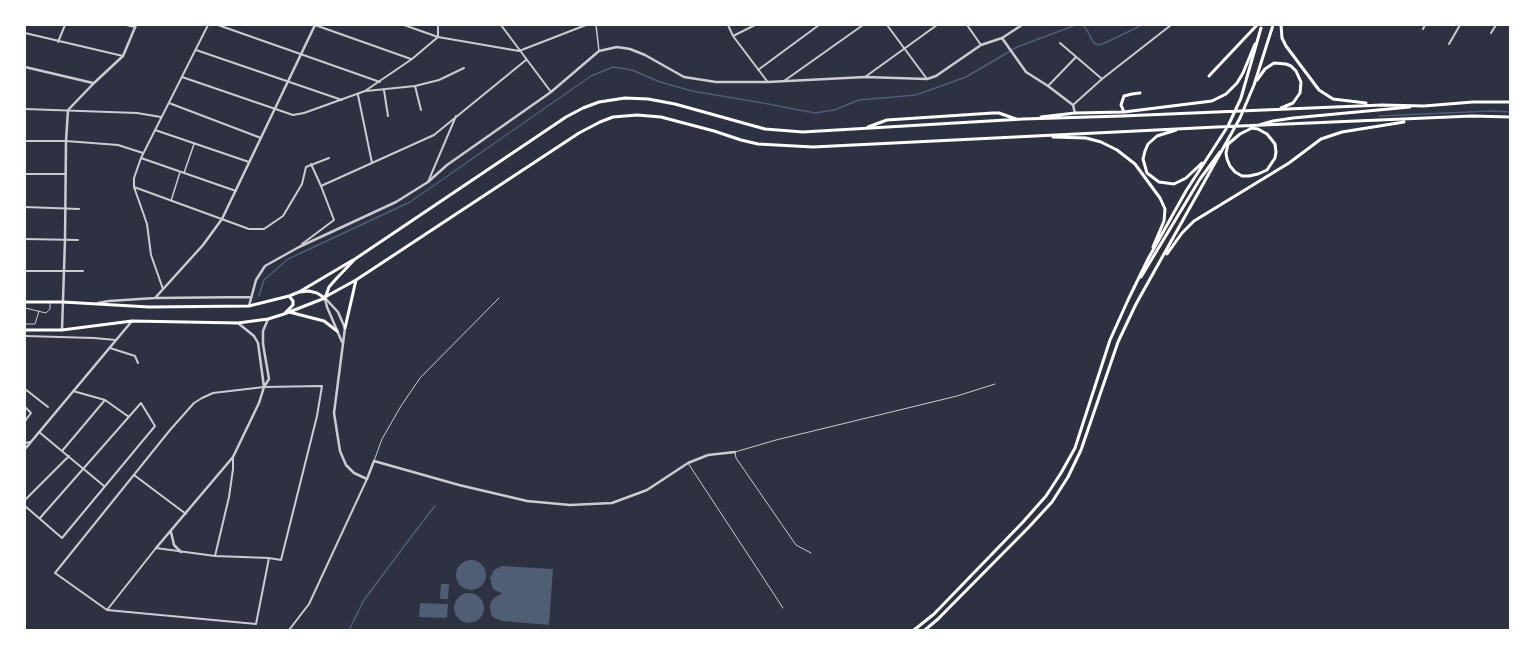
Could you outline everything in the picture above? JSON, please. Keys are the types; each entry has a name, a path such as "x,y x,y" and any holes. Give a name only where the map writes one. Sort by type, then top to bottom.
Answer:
{"main road":[{"path":"1209,76 1257,25"},
{"path":"925,630 938,619 1052,502 1068,477 1081,450 1118,342 1136,304 1246,106 1273,25"},
{"path":"1281,25 1281,33 1286,46 1322,93 1340,101 1382,105"},
{"path":"1023,119 1075,113 1124,112 1206,103 1224,96 1234,86 1243,73 1262,27"},
{"path":"914,630 934,614 1023,522 1050,490 1075,448 1110,340 1148,260 1191,183 1228,126 1241,98 1262,27"},
{"path":"1254,85 1265,69 1274,63 1289,65 1299,74 1302,87 1297,99 1286,106 1271,110"},
{"path":"1124,112 1121,106 1121,101 1124,96 1140,93"},
{"path":"25,302 63,302 149,307 249,306 289,296 299,292 355,259 566,117 599,102 625,98 648,99 675,104 765,129 802,132 1017,119 1260,111 1382,105 1424,106"},
{"path":"1128,300 1174,221 1215,158 1230,141 1245,131 1266,122 1281,119 1473,102 1510,102"},
{"path":"864,129 887,120 993,113 999,113 1017,119"},
{"path":"25,330 62,330 132,321 238,323 268,319 284,314 325,298 356,280 579,133 613,117 637,115 661,117 741,140 776,146 813,147 1472,116 1510,118"},
{"path":"1158,266 1182,234 1194,221 1289,163 1316,142 1327,136 1342,132 1421,119"},
{"path":"1233,131 1226,151 1228,163 1236,173 1249,176 1256,175 1267,170 1273,163 1276,156 1276,147 1273,140 1258,127"},
{"path":"1182,129 1159,136 1149,143 1143,156 1147,173 1159,182 1174,184 1186,178 1206,159"},
{"path":"1027,136 1094,139 1117,150 1132,161 1160,198 1165,208 1164,221 1148,260"},
{"path":"325,298 329,288 355,259"},
{"path":"345,328 356,280"},
{"path":"299,292 309,291 317,293 325,298"},
{"path":"284,314 293,305 293,301 289,296"},
{"path":"289,312 324,322 337,331"}],"street":[{"path":"58,42 65,25"},
{"path":"62,330 68,110 123,56 136,26 126,25"},
{"path":"162,290 151,255 147,224 134,187 134,178 143,153 208,25"},
{"path":"218,25 380,82"},
{"path":"155,298 203,245 222,219 302,54 314,25 412,59"},
{"path":"404,25 438,37 519,51 586,25"},
{"path":"182,77 293,115 304,113 358,94 380,82 412,59 438,37 438,25"},
{"path":"501,25 551,92"},
{"path":"596,25 600,51"},
{"path":"728,25 733,36 768,82"},
{"path":"733,36 755,25"},
{"path":"758,70 819,25"},
{"path":"784,81 863,25"},
{"path":"887,25 927,78"},
{"path":"865,77 937,25"},
{"path":"967,25 981,45"},
{"path":"249,306 256,280 266,266 299,247 396,202 428,182 447,165 551,92 600,51 617,47 630,49 645,55 684,77 716,82 768,82 865,77 927,78 936,76 981,45 1002,38 1022,25"},
{"path":"1073,105 1102,79 1171,25"},
{"path":"1423,29 1425,25"},
{"path":"1449,44 1460,25"},
{"path":"1491,33 1496,25"},
{"path":"25,33 58,42 123,56"},
{"path":"1002,38 1026,72 1073,105 1075,113"},
{"path":"1060,43 1102,79"},
{"path":"196,50 342,100"},
{"path":"1048,86 1076,57"},
{"path":"321,186 434,135 456,115 526,60"},
{"path":"25,67 94,84"},
{"path":"365,91 415,86 439,80 464,68"},
{"path":"415,86 421,110"},
{"path":"384,90 388,116"},
{"path":"358,94 372,163"},
{"path":"169,103 261,138"},
{"path":"25,110 137,113 162,117"},
{"path":"428,182 456,115"},
{"path":"155,130 249,162"},
{"path":"25,141 66,141 118,145 143,153"},
{"path":"184,174 194,144"},
{"path":"141,158 236,191"},
{"path":"134,187 254,230 264,229 283,216 302,184 304,168 329,158"},
{"path":"299,247 308,238 334,220 311,164"},
{"path":"171,201 180,172"},
{"path":"25,174 66,174"},
{"path":"25,207 79,209"},
{"path":"25,239 78,240"},
{"path":"25,271 83,271"},
{"path":"93,304 109,301 155,298 251,297"},
{"path":"325,298 338,312 345,328 334,413 340,451 346,465 354,473 367,479"},
{"path":"325,298 342,343"},
{"path":"107,610 156,548 233,457 259,404 264,387 269,379 263,344 264,332 268,319"},
{"path":"25,448 132,321"},
{"path":"238,323 254,336 258,342 264,387"},
{"path":"25,336 116,340"},
{"path":"110,348 135,356 138,363"},
{"path":"156,548 215,556 269,558 281,560 317,416 322,386 264,387 213,394 194,403 170,430 55,573 107,610 256,624 269,558"},
{"path":"25,394 26,390 48,407"},
{"path":"73,391 105,400 129,417"},
{"path":"62,451 105,400"},
{"path":"25,506 62,538 155,426 141,403 40,518"},
{"path":"25,407 31,413 25,421"},
{"path":"39,432 104,486"},
{"path":"25,443 30,442"},
{"path":"289,630 309,604 374,461 459,485 527,501 570,505 612,503 646,490 688,463 708,455 735,452"},
{"path":"25,500 69,456"},
{"path":"215,556 229,497 233,457"},
{"path":"134,476 186,514"},
{"path":"171,532 174,545 180,552"}],"lane":[{"path":"374,461 382,439 401,406 420,378 499,298"},
{"path":"25,308 46,313 51,307 50,302"},
{"path":"25,324 35,324 39,311"},
{"path":"811,553 796,545 736,458 735,452 776,440 957,396 995,384"},
{"path":"688,463 783,608"}],"water":[{"path":"471,560 482,564 486,575 482,586 471,590 460,586 456,575 460,564"},
{"path":"502,566 553,569 549,625 502,621 494,618 491,614 491,602 502,593 494,590 490,578 494,570"},
{"path":"441,584 449,584 448,599 440,599"},
{"path":"469,593 480,597 484,608 480,619 469,623 458,619 454,608 458,597"},
{"path":"420,603 448,604 447,618 419,617"}],"waterway":[{"path":"259,296 264,280 288,259 410,202 591,76 613,67 632,70 660,82 692,91 815,113 834,110 859,100 916,95 966,77 1017,47 1076,25"},
{"path":"1079,25 1084,26 1093,42 1098,45 1142,25"},
{"path":"1379,116 1491,111 1510,112"},
{"path":"349,630 364,600 435,506"}]}
